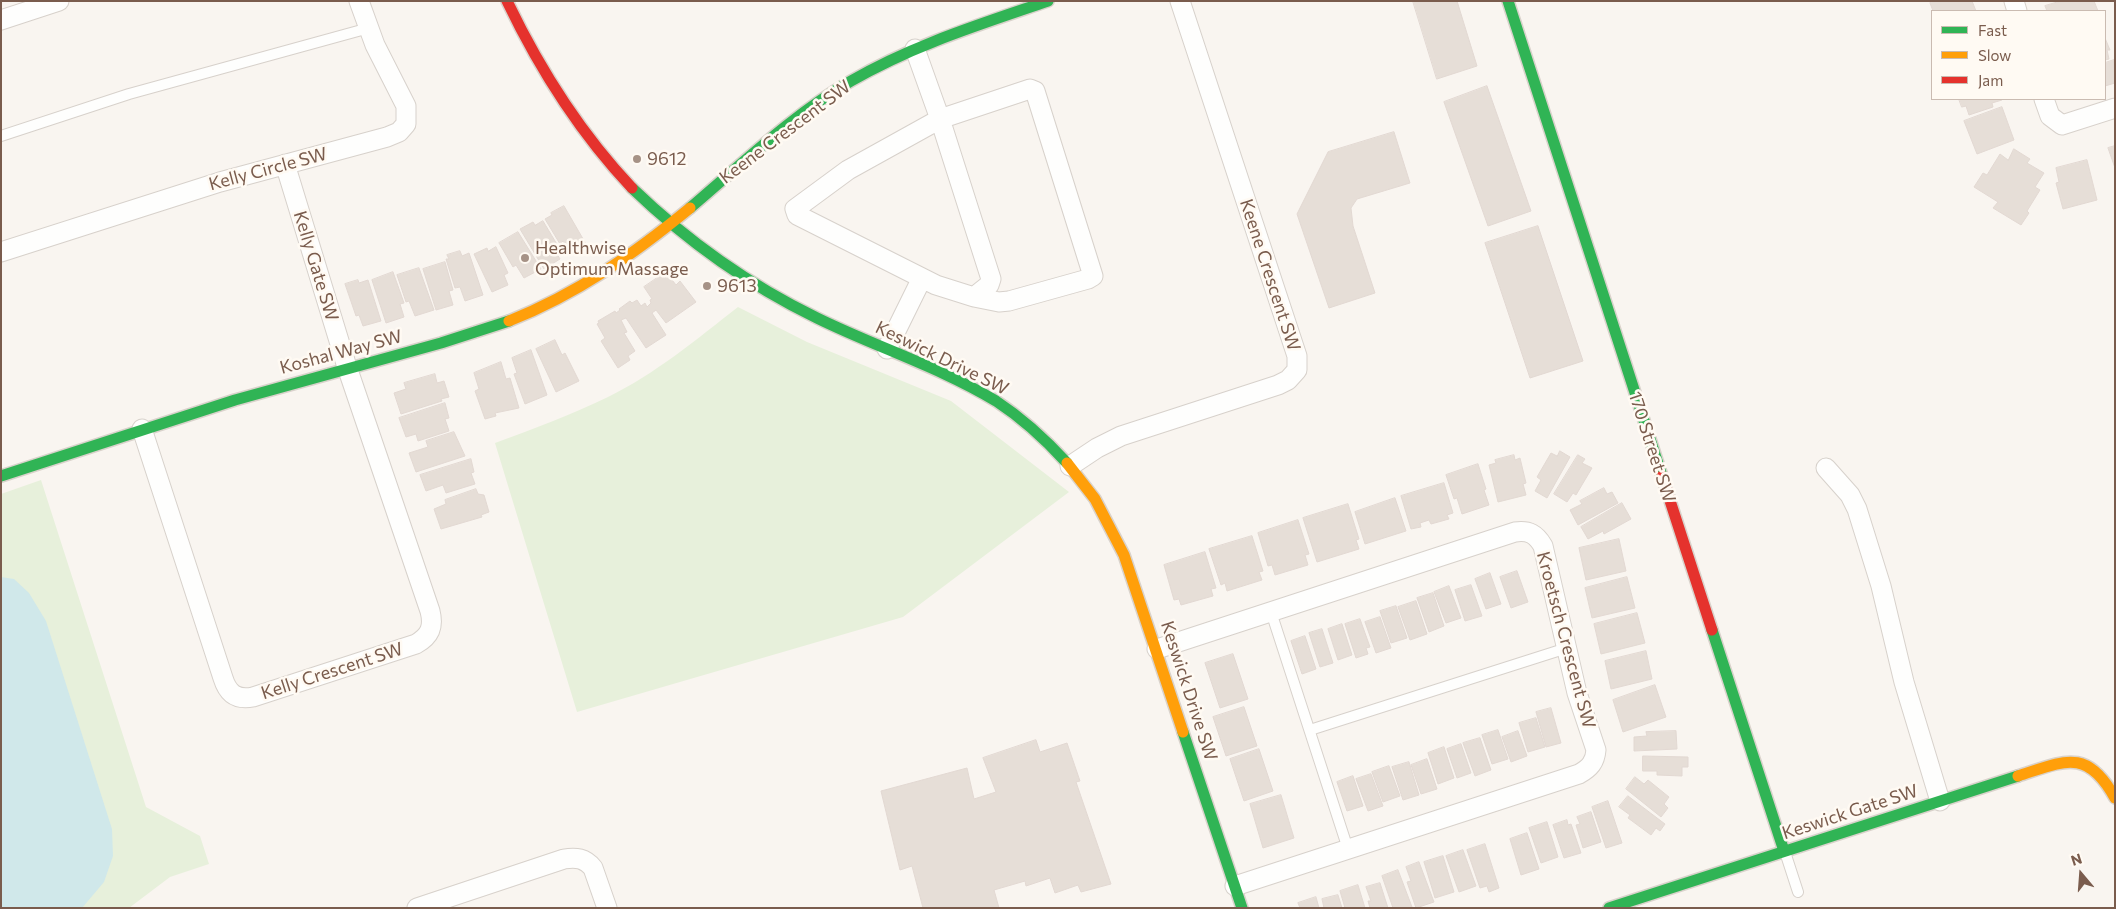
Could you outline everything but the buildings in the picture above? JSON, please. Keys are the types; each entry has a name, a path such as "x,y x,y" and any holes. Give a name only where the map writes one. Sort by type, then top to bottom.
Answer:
{"street":[{"path":"1,20 59,1"},
{"name":"Kelly Circle SW","path":"1,252 192,190 387,137 399,132 406,124 406,106 384,63 359,1"},
{"name":"Keswick Drive SW","path":"507,1 519,28 546,76 586,134 629,185 670,222 710,253 782,300 997,402 1023,422 1070,466 1106,517 1124,555 1242,908"},
{"name":"Keene Crescent SW","path":"670,222 824,98 872,69 915,49 1048,1"},
{"name":"Keene Crescent SW","path":"1070,466 1110,441 1278,385 1288,380 1297,370 1297,356 1180,1"},
{"name":"170 Street SW","path":"1508,1 1784,851"},
{"path":"915,49 940,118 991,279 990,285 974,297"},
{"path":"1030,89 1035,91 1093,276 1009,301 999,302 974,297 936,285 797,216 795,209 848,170 940,118 1030,89"},
{"path":"2052,113 2115,108"},
{"name":"Kelly Gate SW","path":"285,164 347,367"},
{"name":"Koshal Way SW","path":"1,476 226,402 347,367 471,335 540,308 566,295 613,266 670,222"},
{"path":"887,349 922,278"},
{"name":"Kelly Crescent SW","path":"142,429 226,687 232,695 238,698 253,697 416,644 425,639 432,627 430,611 347,367"},
{"path":"1826,468 1850,495 1857,509 1881,586 1904,682 1940,801"},
{"name":"Kroetsch Crescent SW","path":"1157,649 1524,530 1535,535 1543,546 1577,693 1596,750 1596,758 1587,770 1235,886"},
{"name":"Keswick Gate SW","path":"1609,908 2060,762 2075,761 2088,765 2101,773 2115,798"},
{"path":"417,908 564,860 577,858 589,863 593,868 607,908"}],"lane":[{"path":"1,136 129,94 369,28"},
{"path":"1271,612 1348,849"},
{"path":"1310,730 1566,648"},
{"name":"170 Street SW","path":"1784,851 1798,892"}],"green space":[{"path":"738,307 807,342 951,401 1069,492 903,617 577,712 495,443 566,416 625,388 675,355"},
{"path":"41,480 146,807 200,836 209,864 170,877 129,908 1,908 1,494"}],"water":[{"path":"1,577 14,579 29,593 46,621 112,829 113,856 104,882 82,908 1,908"}],"traffic: fast":[{"path":"690,208 748,157 808,109 851,81 923,46 1048,1"},
{"path":"1508,1 1662,476"},
{"path":"632,188 697,244 743,276 817,318 930,367 996,401 1033,430 1067,463"},
{"path":"1,476 235,400 441,343 509,321"},
{"path":"1712,630 1784,851"},
{"path":"1183,732 1242,908"},
{"path":"1609,908 2018,776"}],"traffic: slow":[{"path":"509,321 558,298 604,272 690,208"},
{"path":"1067,463 1095,499 1124,555 1183,732"},
{"path":"2018,776 2049,766 2073,762 2084,765 2094,771 2105,782 2115,798"}],"traffic: jam":[{"path":"507,1 533,52 562,100 595,145 632,188"},
{"path":"1662,476 1712,630"}],"place":[{"name":"9612","path":"637,159"},
{"name":"Healthwise Optimum Massage","path":"525,258"},
{"name":"9613","path":"707,286"}]}
